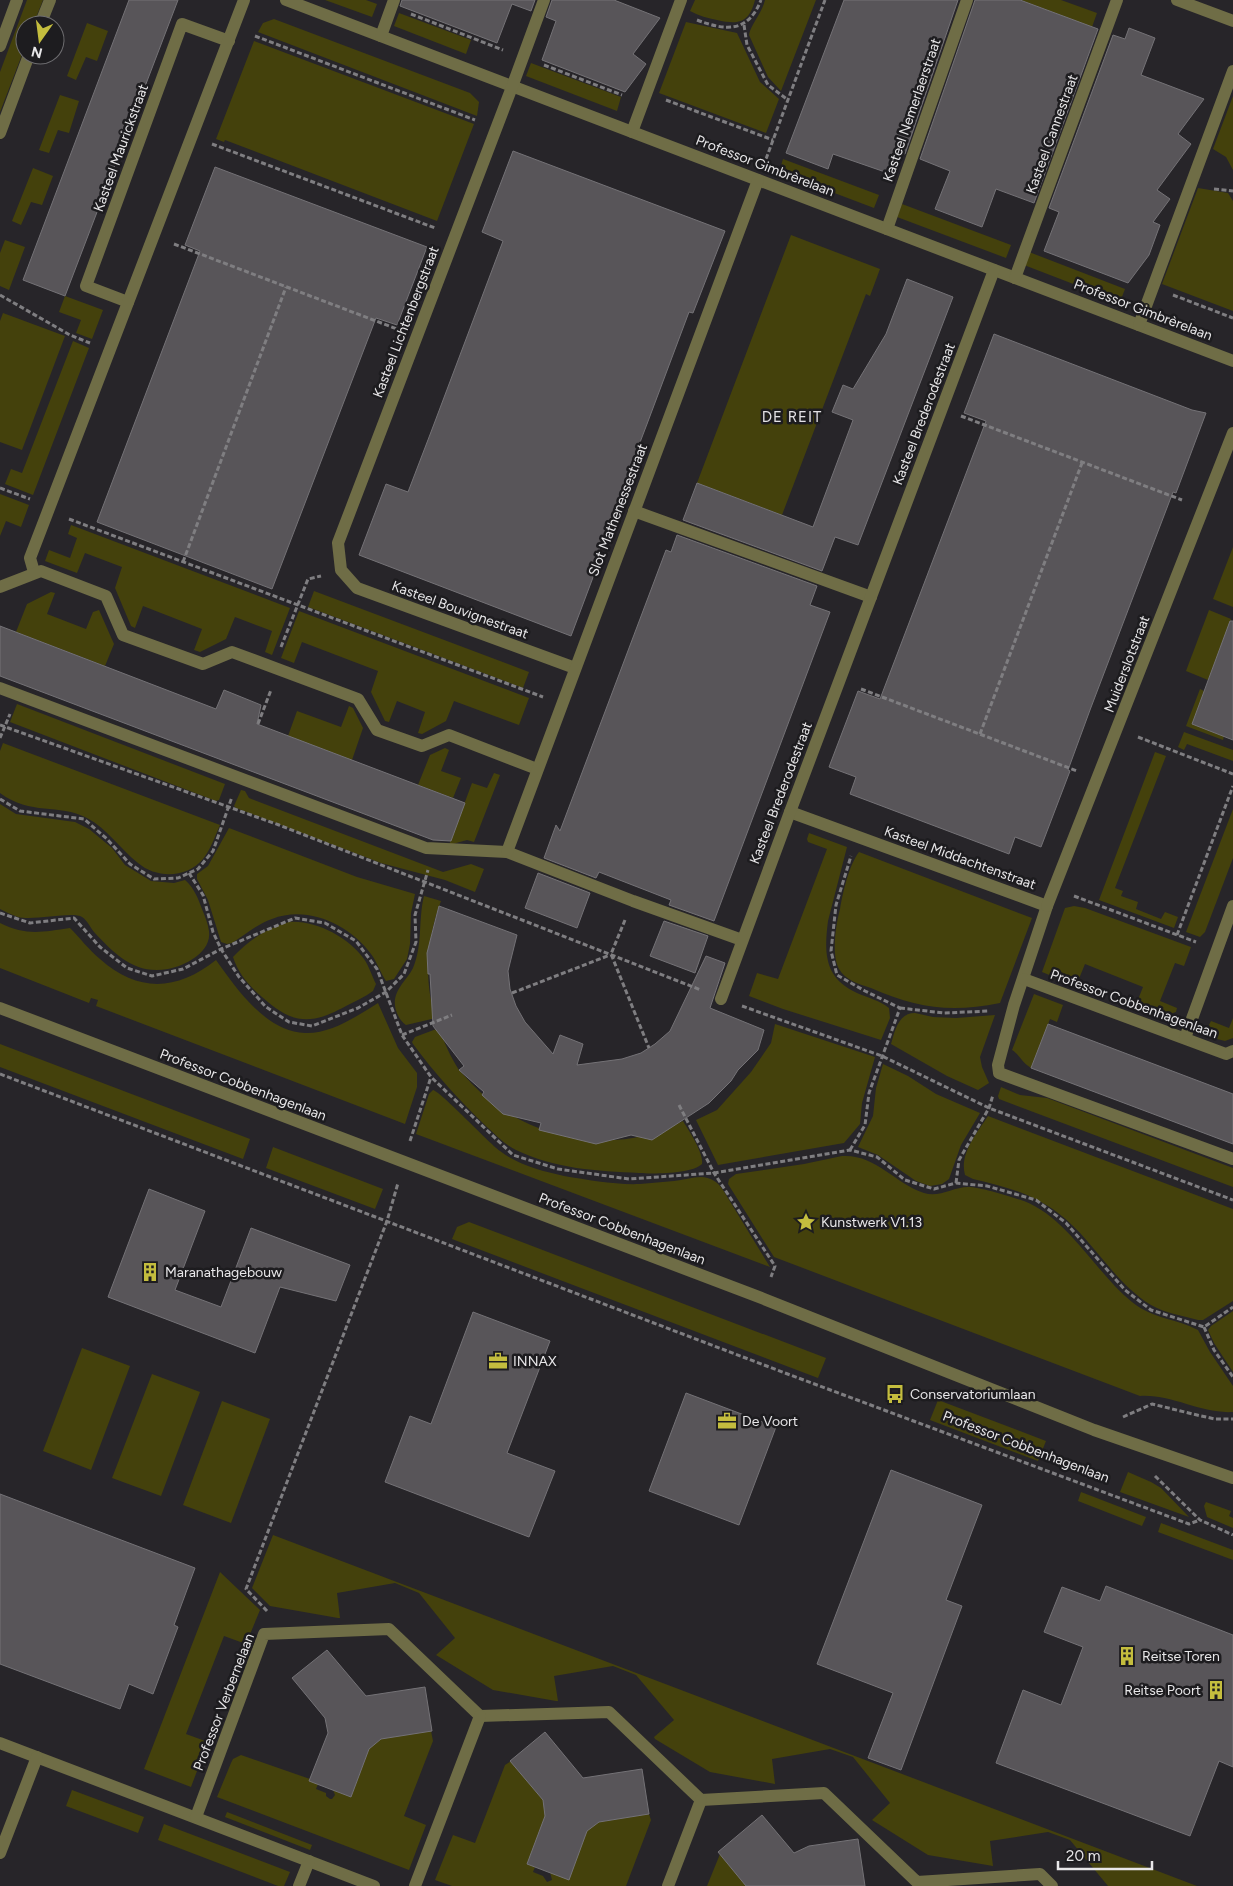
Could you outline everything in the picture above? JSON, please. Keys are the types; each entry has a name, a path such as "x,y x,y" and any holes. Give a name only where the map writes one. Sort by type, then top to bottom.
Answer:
{"street":[{"path":"0,46 18,0"},
{"path":"44,15 50,0"},
{"path":"34,572 30,558 244,0"},
{"name":"Professor Gimbrèrelaan","path":"286,0 1233,361"},
{"path":"381,36 394,0"},
{"path":"512,87 544,0"},
{"path":"632,132 681,0"},
{"name":"Kasteel Nemerlaerstraat","path":"887,229 967,0"},
{"name":"Kasteel Cannestraat","path":"1015,278 1117,0"},
{"path":"1177,0 1233,21"},
{"name":"Kasteel Maurickstraat","path":"128,302 86,286 182,24 228,41"},
{"path":"0,132 25,65"},
{"path":"1138,325 1233,71"},
{"name":"Kasteel Lichtenbergstraat","path":"341,570 338,543 512,87"},
{"name":"Slot Mathenessestraat","path":"507,852 758,180"},
{"name":"Kasteel Brederodestraat","path":"721,999 994,270"},
{"name":"Muiderslotstraat","path":"1047,906 1233,433"},
{"path":"634,510 871,598"},
{"name":"Kasteel Bouvignestraat","path":"341,570 357,588 575,668"},
{"path":"0,587 34,572 41,571 106,596 123,635 203,664 232,652 358,699 378,730 422,746 448,735 537,769"},
{"path":"0,688 426,848 507,852 633,901 742,940"},
{"name":"Kasteel Middachtenstraat","path":"790,812 1047,906 1024,979"},
{"path":"1185,1038 1233,906"},
{"path":"1024,979 1014,1005 998,1065 999,1073 1233,1159"},
{"name":"Professor Cobbenhagenlaan","path":"1024,979 1226,1054 1233,1051"},
{"name":"Professor Cobbenhagenlaan","path":"0,1008 764,1299 1094,1430 1233,1478"},
{"name":"Professor Verbernelaan","path":"196,1817 264,1634 389,1629 480,1716"},
{"path":"415,1886 480,1716 609,1712 701,1800 824,1793 916,1884 1040,1874 1052,1886"},
{"path":"0,1743 374,1886"},
{"path":"0,1853 36,1757"},
{"path":"668,1886 701,1800"},
{"path":"299,1886 309,1860"}],"path":[{"path":"677,13 727,28 744,25 757,10 761,0"},
{"path":"758,180 825,0"},
{"path":"744,25 747,45 768,85 788,100"},
{"path":"234,28 496,128"},
{"path":"647,92 773,140"},
{"path":"192,137 455,236"},
{"path":"154,237 416,336"},
{"path":"183,562 286,287"},
{"path":"1152,287 1233,318"},
{"path":"0,295 70,335 109,352"},
{"path":"942,409 1204,508"},
{"path":"980,734 1082,463"},
{"path":"0,488 32,500 48,510 183,562 562,704"},
{"path":"258,724 308,579 341,570"},
{"path":"840,681 1098,779"},
{"path":"0,725 229,807 425,881"},
{"path":"1118,729 1233,774"},
{"path":"0,799 20,812 84,819 107,839 130,864 154,879 178,878 198,869 214,851 238,778"},
{"path":"1177,935 1233,786"},
{"path":"857,837 836,905 831,951 837,975 865,992 900,1008 944,1013 981,1012 1014,1005"},
{"path":"189,873 203,895 214,932 222,949 239,977 266,1007 290,1022 312,1026 358,1008 386,992 404,974 416,942 415,915 436,849"},
{"path":"1054,888 1216,952"},
{"path":"633,901 611,954 649,1048"},
{"path":"0,912 30,923 74,918 100,947 127,968 152,976 183,969 222,949 295,918 325,923 356,941 377,969 402,1035 431,1077 513,1155 558,1169 629,1179 714,1173 850,1150 877,1157 905,1180 934,1189 956,1183 987,1186 1036,1200 1066,1223 1125,1290 1151,1310 1204,1327 1214,1350 1233,1377"},
{"path":"512,993 611,954"},
{"path":"850,1150 865,1125 869,1093 900,1008"},
{"path":"402,1035 452,1016"},
{"path":"956,1183 960,1160 989,1108 999,1073"},
{"name":"Professor Cobbenhagenlaan","path":"0,1074 785,1373 1189,1524 1200,1520"},
{"path":"264,1634 272,1616 246,1589 387,1221 431,1077"},
{"path":"679,1105 714,1173 775,1266 764,1299"},
{"path":"989,1108 1233,1200"},
{"path":"1204,1327 1233,1307"}],"shaded area":[{"path":"27,0 43,0 37,15 21,15"},
{"path":"325,0 366,0 377,4 372,17"},
{"path":"695,0 755,0 750,14 746,18 737,22 725,22 707,18 690,11"},
{"path":"765,0 816,0 781,91 768,77 749,35"},
{"path":"1021,0 1061,0 1097,13 1092,27"},
{"path":"399,13 471,40 466,54 394,26"},
{"path":"274,19 470,93 479,102 477,116 258,32 263,23"},
{"path":"686,22 737,33 760,82 779,99 766,133 659,93"},
{"path":"87,23 108,31 97,61 86,57 76,80 67,76"},
{"path":"15,32 15,65 18,65 0,112 0,72"},
{"path":"254,41 474,124 437,221 225,140 224,142 216,139"},
{"path":"531,63 621,97 617,111 526,76"},
{"path":"60,95 79,101 69,133 58,130 49,153 39,150"},
{"path":"1233,96 1233,170 1226,157 1213,149"},
{"path":"783,159 879,195 874,208 779,172"},
{"path":"33,168 53,176 42,205 31,202 21,225 12,221"},
{"path":"1198,188 1228,193 1233,201 1233,311 1162,284"},
{"path":"902,204 1011,245 1006,258 897,217"},
{"path":"791,235 880,269 870,296 866,294 782,515 697,483"},
{"path":"5,240 25,247 9,290 0,286 0,253"},
{"path":"1029,252 1125,289 1120,302 1024,265"},
{"path":"65,296 103,310 92,339 76,333 81,320 59,312"},
{"path":"3,313 65,336 22,450 0,442 0,321"},
{"path":"73,341 89,348 33,495 5,484 11,469 22,473"},
{"path":"0,494 29,505 21,527 6,521 0,536"},
{"path":"71,525 290,608 272,655 265,652 272,631 235,617 226,639 200,652 194,650 202,629 143,606 135,628 131,626 115,588 122,567 85,553 77,573 45,561 49,550 70,558 77,538 68,534"},
{"path":"1233,547 1233,607 1213,599"},
{"path":"314,591 529,672 523,688 308,607"},
{"path":"51,592 55,593 47,614 86,629 93,612 99,610 114,644 105,666 16,632 27,604"},
{"path":"1209,610 1231,619 1208,680 1186,671"},
{"path":"299,611 529,698 519,725 454,701 446,721 422,734 418,733 425,712 397,701 389,722 385,721 371,692 378,671 302,642 294,663 281,658"},
{"path":"1200,689 1204,691 1192,724 1224,736 1223,740 1186,726"},
{"path":"17,704 225,784 219,800 216,801 10,722"},
{"path":"349,706 353,708 363,728 352,760 288,736 297,711 341,727"},
{"path":"1184,732 1233,750 1233,761 1187,744 1184,750 1178,747"},
{"path":"3,743 220,825 211,847 203,859 196,865 180,873 163,874 146,868 138,863 108,833 87,818 66,811 23,804 11,800 0,793 0,751"},
{"path":"445,748 449,750 441,771 461,778 453,798 418,785 430,755"},
{"path":"1155,752 1166,756 1115,888 1123,891 1121,896 1138,902 1136,909 1161,919 1165,912 1178,917 1174,928 1099,900"},
{"path":"494,773 500,775 474,842 467,840 449,845 472,783 487,788"},
{"path":"241,790 245,791 249,798 443,872 471,864 484,869 475,892 445,880 381,863 236,808 234,806"},
{"path":"0,804 16,814 75,822 89,829 112,848 125,865 151,881 174,883 185,880 191,886 199,901 209,931 209,939 202,951 182,965 168,969 145,969 135,966 118,955 94,932 82,917 70,915 25,918 0,909"},
{"path":"1233,809 1233,858 1205,932 1200,937 1186,932"},
{"path":"229,828 357,877 415,894 411,913 410,944 407,959 394,979 386,981 371,954 351,934 339,926 313,916 285,915 267,921 232,943 221,942 208,900 197,879 197,874 208,866"},
{"path":"809,833 847,847 828,921 827,954 832,972 846,987 889,1008 890,1018 881,1040 783,1009 749,996 757,973 778,979 827,849 808,842"},
{"path":"859,852 1032,918 1000,1003 965,1008 934,1007 888,995 857,983 842,973 835,956 836,931 847,879 855,857"},
{"path":"424,896 441,901 432,929 428,960 429,990 436,1018 406,1025 397,1014 395,1000 398,990 413,968 416,959"},
{"path":"1074,906 1085,908 1191,947 1184,966 1175,963 1160,1001 1177,1008 1176,1012 1161,1017 1135,1007 1143,987 1085,964 1076,986 1042,972 1065,908"},
{"path":"289,922 310,924 331,931 349,944 364,959 376,984 373,991 334,1012 312,1019 302,1019 283,1013 257,993 241,974 233,957 259,935"},
{"path":"0,923 18,930 34,932 70,928 96,955 114,970 129,978 143,982 158,984 187,978 216,960 253,1007 277,1025 291,1031 315,1033 324,1031 343,1023 378,1003 398,1048 417,1073 417,1087 405,1124 96,1006 98,1000 91,998 89,1003 0,968"},
{"path":"1034,994 1063,1005 1057,1022 1050,1019 1031,1068 1012,1050"},
{"path":"915,1013 933,1017 956,1018 995,1015 980,1057 989,1083 978,1090 947,1076 891,1044 901,1019"},
{"path":"1233,1018 1233,1038 1225,1041 1217,1039 1209,1025 1211,1021 1229,1028"},
{"path":"775,1024 875,1057 862,1103 860,1124 844,1143 718,1165 696,1120 717,1110 751,1072 771,1043"},
{"path":"439,1028 450,1055 461,1072 493,1103 518,1119 544,1130 572,1137 600,1140 628,1139 656,1132 683,1121 701,1154 702,1164 690,1170 672,1173 608,1171 561,1165 516,1150 501,1140 467,1107 439,1077 413,1044 412,1042 415,1037"},
{"path":"0,1044 250,1139 243,1159 0,1067"},
{"path":"883,1064 908,1076 936,1094 980,1113 961,1145 949,1179 942,1184 930,1186 916,1181 878,1155 858,1147 873,1116 876,1088"},
{"path":"1001,1087 1020,1095 1047,1098 1233,1168 1233,1187 999,1099"},
{"path":"433,1090 500,1151 522,1164 539,1170 564,1176 621,1184 674,1181 694,1177 714,1180 723,1190 770,1267 416,1134 429,1094"},
{"path":"988,1116 1233,1209 1233,1301 1203,1320 1180,1316 1156,1308 1125,1285 1082,1235 1048,1206 1007,1188 965,1175 965,1159 970,1144"},
{"path":"273,1147 383,1189 375,1209 266,1168"},
{"path":"842,1156 854,1157 875,1164 903,1183 924,1193 935,1194 962,1187 974,1187 1024,1201 1040,1209 1068,1233 1132,1302 1157,1316 1198,1330 1233,1386 1233,1412 1209,1410 1164,1398 1140,1396 774,1257 728,1184 729,1179 736,1174 804,1164"},
{"path":"469,1222 826,1358 818,1378 452,1239 457,1227"},
{"path":"1233,1311 1233,1372 1208,1330"},
{"path":"82,1348 130,1366 91,1470 43,1451"},
{"path":"152,1374 200,1392 161,1496 112,1478"},
{"path":"938,1400 1046,1441 1038,1461 930,1420"},
{"path":"222,1401 270,1419 231,1523 183,1505"},
{"path":"1128,1472 1161,1488 1189,1517 1120,1492"},
{"path":"1081,1492 1146,1517 1142,1526 1078,1501"},
{"path":"1206,1502 1231,1511 1229,1516 1233,1518 1233,1528 1207,1517 1204,1506"},
{"path":"1161,1523 1233,1550 1233,1560 1158,1532"},
{"path":"273,1535 1197,1886 1108,1886 1070,1840 1048,1832 990,1841 993,1866 928,1855 872,1820 890,1803 853,1757 830,1749 772,1759 775,1784 710,1772 655,1739 654,1737 674,1720 636,1675 613,1666 554,1676 558,1701 493,1690 436,1655 455,1638 419,1593 395,1583 337,1593 340,1618 270,1606 252,1588"},
{"path":"220,1572 260,1610 246,1644 224,1636 186,1734 208,1742 191,1787 144,1769"},
{"path":"431,1731 433,1741 404,1816 426,1825 409,1870 217,1797 233,1759 241,1755 310,1779 318,1784 316,1789 326,1793 326,1796 330,1799 335,1795 333,1790 351,1797 369,1749 381,1739"},
{"path":"511,1761 543,1800 545,1816 527,1864 535,1867 533,1872 543,1876 547,1882 552,1880 550,1872 587,1831 599,1822 649,1814 651,1820 626,1886 452,1886 435,1880 453,1835 475,1843 505,1765"},
{"path":"72,1790 144,1817 138,1833 66,1806"},
{"path":"227,1812 312,1845 310,1850 225,1817"},
{"path":"164,1824 290,1872 284,1886 278,1886 158,1840"},
{"path":"720,1854 746,1886 707,1886"}],"building":[{"path":"129,0 178,0 65,296 23,280"},
{"path":"402,0 535,0 531,11 512,4 497,43 400,6"},
{"path":"552,0 614,0 660,18 633,54 646,64 625,92 542,60 556,21 546,17"},
{"path":"844,0 958,0 905,154 897,151 888,173 833,154 828,169 786,153"},
{"path":"975,0 1020,0 1098,29 1034,203 996,189 982,227 935,209 950,171 920,159"},
{"path":"1129,28 1155,38 1141,75 1204,99 1178,134 1191,144 1157,190 1170,199 1153,222 1160,225 1149,255 1128,283 1044,251 1059,212 1049,208 1113,35 1125,39"},
{"path":"513,151 725,231 693,313 689,312 594,563 598,564 571,636 359,555 386,484 408,492 431,432 503,241 482,232"},
{"path":"215,167 427,247 397,325 376,318 272,589 97,522 200,251 185,245"},
{"path":"907,279 953,297 858,545 835,537 822,571 683,520 697,483 813,527 853,420 832,412 843,385 853,389 886,334"},
{"path":"994,334 1192,410 1206,413 1176,493 1173,492 1090,710 1068,770 1070,771 1041,847 1015,837 1009,854 850,794 856,777 829,767 858,691 880,699 986,421 964,413"},
{"path":"677,535 817,586 810,605 830,612 714,921 669,905 671,900 599,872 596,878 544,858 556,825 560,831 666,550 671,552"},
{"path":"1230,621 1233,621 1233,740 1192,724"},
{"path":"0,626 216,709 224,690 261,705 257,724 465,803 451,841 433,840 0,676"},
{"path":"538,873 590,893 577,928 525,908"},
{"path":"439,906 517,935 508,971 510,989 516,1006 525,1022 553,1054 560,1035 583,1044 577,1065 622,1059 641,1053 655,1044 670,1031 706,956 725,963 710,1008 764,1030 758,1050 709,1103 652,1140 631,1135 596,1144 539,1130 541,1123 503,1114 482,1095 484,1092 459,1070 464,1066 433,1026 427,953"},
{"path":"664,921 708,936 695,973 650,956"},
{"path":"1048,1024 1233,1094 1233,1144 1031,1068"},
{"name":"Maranathagebouw","path":"149,1189 205,1211 175,1290 221,1307 251,1228 350,1265 336,1301 280,1287 255,1353 108,1297"},
{"path":"473,1312 550,1341 507,1453 555,1471 529,1537 385,1482 410,1416 431,1424"},
{"path":"686,1393 776,1427 739,1525 649,1491"},
{"path":"891,1470 982,1505 946,1600 962,1606 901,1770 868,1758 893,1693 817,1664"},
{"path":"0,1494 195,1568 174,1625 178,1627 153,1694 129,1684 120,1709 0,1664"},
{"path":"1106,1586 1233,1635 1233,1767 1219,1761 1190,1836 996,1763 1023,1690 1061,1705 1083,1647 1044,1632 1062,1587 1100,1601"},
{"path":"327,1650 366,1696 425,1687 432,1731 381,1739 369,1749 351,1797 309,1781 328,1733 325,1718 292,1678"},
{"path":"545,1732 583,1778 642,1769 649,1814 599,1822 587,1831 569,1880 527,1864 545,1816 543,1800 510,1761"},
{"path":"762,1815 794,1853 809,1846 858,1839 865,1886 746,1886 718,1852"}],"place":[{"name":"Kunstwerk V1.13","path":"806,1222"},
{"name":"Maranathagebouw","path":"150,1272"},
{"name":"INNAX","path":"498,1361"},
{"name":"Conservatoriumlaan","path":"895,1394"},
{"name":"De Voort","path":"727,1421"},
{"name":"Reitse Toren","path":"1127,1656"},
{"name":"Reitse Poort","path":"1216,1690"}],"district":[{"name":"DE REIT","path":"792,417"}]}
